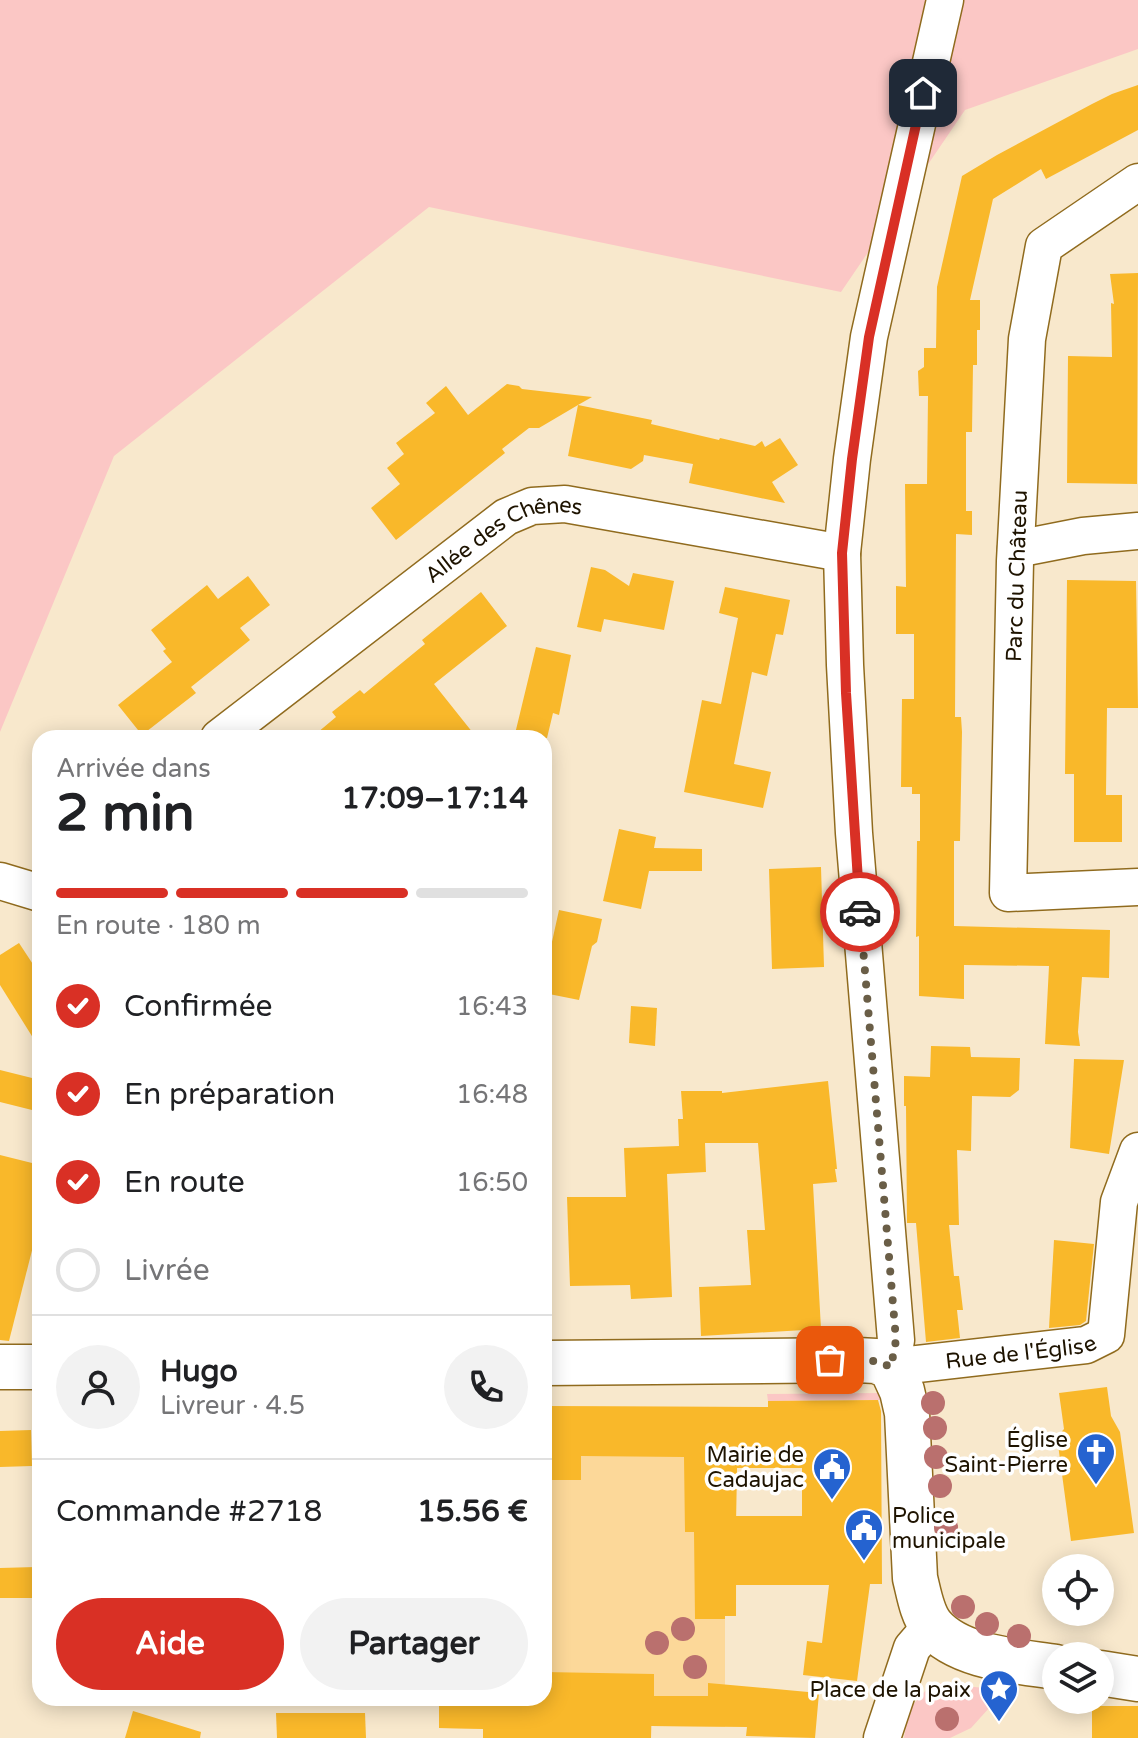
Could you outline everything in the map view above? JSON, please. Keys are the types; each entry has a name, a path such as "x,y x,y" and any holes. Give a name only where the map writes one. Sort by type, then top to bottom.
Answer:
{"street":[{"path":"945,0 869,337 852,459 842,553 854,833 896,1340 891,1367 902,1391 907,1413 915,1578 921,1604 931,1626 963,1649 1042,1665"},
{"name":"Parc du Château","path":"1138,182 1044,246 1027,339 1016,549 1008,893 1138,887"},
{"name":"Allée des Chênes","path":"229,730 506,517 532,506 565,504 842,553"},
{"path":"1016,549 1083,536 1138,531"},
{"path":"0,881 32,891"},
{"name":"Rue de l'Église","path":"891,1367 1086,1345 1106,1335 1119,1202 1138,1151"},
{"path":"552,1363 857,1360 876,1361 891,1367"},
{"path":"0,1367 32,1367"},
{"path":"882,1738 912,1648 931,1626"},
{"path":"1114,1675 1138,1679"}],"shaded area":[{"path":"0,0 1138,0 1138,49 965,110 841,292 429,207 114,456 0,732"},
{"path":"882,1393 881,1400 768,1401 767,1394"},
{"path":"552,1406 737,1407 736,1616 725,1616 725,1727 652,1726 651,1738 483,1738 483,1729 439,1728 439,1706 552,1706"},
{"path":"938,1683 993,1689 999,1697 971,1728 950,1738 904,1738 909,1709 927,1689"}],"building":[{"path":"1138,85 1138,130 1046,179 1041,169 993,199 970,300 980,300 980,330 977,330 977,365 973,365 972,432 966,432 966,511 972,511 972,535 956,534 955,717 961,717 962,732 960,841 954,841 954,926 1110,930 1109,978 1082,977 1078,1032 1080,1046 1045,1044 1049,966 964,965 964,999 919,996 919,936 916,937 920,794 912,794 912,787 901,787 902,699 914,699 914,634 896,634 896,586 906,587 905,484 927,484 928,396 919,396 918,371 924,367 924,348 936,348 937,287 962,176 1092,104"},
{"path":"1138,273 1137,484 1067,483 1068,356 1112,357 1111,303 1114,304 1110,274"},
{"path":"507,384 522,389 592,397 539,428 529,428 502,449 505,453 396,540 371,508 400,484 387,468 404,454 396,443 435,413 426,403 446,386 468,415"},
{"path":"578,405 755,446 762,441 765,447 780,438 798,465 772,482 785,503 689,483 693,464 644,455 643,461 631,469 568,456"},
{"path":"591,567 605,570 629,586 633,573 674,581 664,630 604,619 601,632 577,627"},
{"path":"248,576 270,605 240,628 250,640 191,687 196,693 148,730 138,730 118,705 172,662 151,630 207,585 218,599"},
{"path":"1067,580 1136,581 1138,708 1107,708 1106,795 1122,795 1122,842 1074,842 1074,774 1065,774"},
{"path":"725,587 790,600 783,635 776,634 767,676 752,672 734,764 771,772 763,808 684,792 702,700 721,704 738,618 719,613"},
{"path":"481,592 507,626 434,684 471,730 321,730 336,717 332,712 360,690 364,694 425,644 422,640"},
{"path":"536,647 571,655 559,715 553,713 549,730 516,730"},
{"path":"619,829 656,837 654,848 702,849 702,871 649,871 641,909 603,901"},
{"path":"821,867 824,967 772,969 769,869"},
{"path":"559,910 602,919 579,1000 552,995 552,942"},
{"path":"19,943 32,963 32,1036 0,985 0,955"},
{"path":"631,1006 657,1008 655,1046 629,1043"},
{"path":"931,1046 970,1047 971,1057 1020,1058 1019,1090 1010,1097 972,1096 971,1151 957,1150 959,1225 949,1225 954,1276 959,1276 963,1310 957,1310 960,1338 926,1342 916,1223 907,1223 904,1076 930,1077"},
{"path":"1074,1059 1124,1060 1109,1154 1070,1148"},
{"path":"0,1070 32,1078 32,1110 0,1102"},
{"path":"828,1081 837,1182 813,1184 821,1329 701,1336 699,1287 751,1285 747,1230 765,1230 758,1143 705,1143 706,1172 667,1174 672,1297 631,1299 630,1285 570,1286 567,1197 626,1197 624,1148 679,1146 678,1119 683,1119 681,1091 722,1093"},
{"path":"0,1155 32,1163 32,1250 9,1341 0,1340"},
{"path":"1054,1240 1094,1244 1086,1321 1080,1325 1049,1328"},
{"name":"Église Saint-Pierre","path":"1107,1387 1111,1416 1120,1432 1134,1533 1071,1541 1057,1437 1064,1429 1059,1393"},
{"path":"878,1400 881,1411 882,1584 870,1584 857,1681 803,1675 807,1641 822,1643 829,1585 736,1585 736,1616 695,1619 694,1532 685,1532 684,1457 581,1456 581,1480 552,1480 552,1406 768,1407 768,1401","holes":["737,1468 802,1468 802,1516 736,1516"]},
{"path":"31,1430 32,1466 0,1467 0,1431"},
{"path":"32,1567 32,1598 0,1598 0,1568"},
{"path":"552,1672 654,1674 654,1696 708,1696 708,1683 819,1693 815,1738 746,1736 747,1727 651,1726 651,1738 483,1738 483,1729 439,1728 439,1706 552,1706"},
{"path":"1114,1706 1138,1706 1138,1738 1092,1738 1092,1714 1114,1714"},
{"path":"133,1711 201,1732 200,1738 125,1738"},
{"path":"276,1713 365,1713 366,1738 277,1738"}],"way so far":[{"path":"830,1360 876,1361 891,1367 896,1340 860,912"}],"place":[{"name":"Église Saint-Pierre","path":"1096,1486"},
{"name":"Mairie de Cadaujac","path":"832,1501"},
{"name":"Police municipale","path":"864,1562"},
{"name":"Place de la paix","path":"999,1723"}],"route":[{"path":"860,912 846,693 842,553 869,337 923,93"}]}
